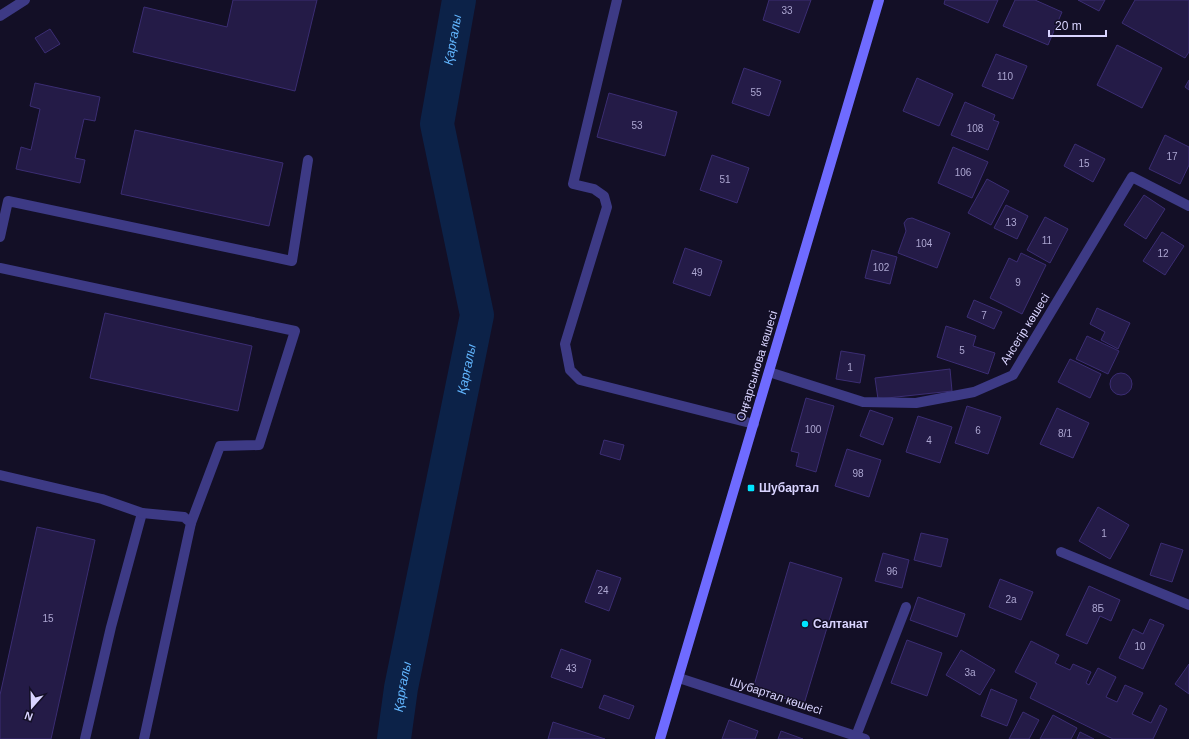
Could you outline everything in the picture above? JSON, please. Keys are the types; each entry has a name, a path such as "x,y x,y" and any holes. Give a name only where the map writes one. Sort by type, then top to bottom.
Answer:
{"main road":[{"name":"Оңғарсынова көшесі","path":"660,739 879,0"}],"street":[{"path":"0,16 25,0"},
{"path":"617,0 573,184 594,189 604,196 607,207 565,344 570,370 580,380 754,424"},
{"path":"0,237 8,202 292,261 308,160"},
{"name":"Ансегір көшесі","path":"769,372 863,402 916,403 974,392 1013,375 1132,177 1189,206"},
{"path":"0,268 295,330 259,446 220,446 191,523 144,739"},
{"path":"0,475 102,499 142,513 184,517 191,523"},
{"path":"85,739 111,627 142,513"},
{"path":"1061,552 1189,605"},
{"path":"861,738 906,607"},
{"name":"Шубартал көшесі","path":"678,678 861,738"}],"building":[{"path":"233,0 317,0 295,91 133,52 144,7 227,27"},
{"path":"769,0 811,0 799,33 763,20"},
{"path":"945,0 998,0 988,23 944,4"},
{"path":"1015,0 1035,0 1062,12 1048,45 1003,26"},
{"path":"1078,0 1105,0 1099,11"},
{"path":"1135,0 1189,0 1189,52 1185,58 1122,23"},
{"path":"50,29 60,44 45,53 35,38"},
{"path":"1117,45 1162,68 1142,108 1097,85"},
{"path":"996,54 1027,66 1013,99 982,86"},
{"path":"744,68 781,81 769,116 732,103"},
{"path":"917,78 953,94 939,126 903,111"},
{"path":"1189,80 1189,90 1185,87"},
{"path":"35,83 100,97 95,121 84,119 75,158 85,160 80,183 16,169 21,147 31,150 40,109 30,106"},
{"path":"609,93 677,112 665,156 597,137"},
{"path":"965,102 995,115 993,120 999,122 988,150 951,135"},
{"path":"135,130 283,163 269,226 121,194"},
{"path":"1165,135 1189,147 1189,165 1180,184 1149,169"},
{"path":"1075,144 1105,159 1093,182 1064,166"},
{"path":"953,147 988,162 972,198 938,183"},
{"path":"712,155 749,168 737,203 700,190"},
{"path":"987,179 1009,191 991,225 968,213"},
{"path":"1144,195 1165,209 1146,239 1124,225"},
{"path":"1006,205 1028,216 1017,239 994,228"},
{"path":"1045,217 1068,229 1050,263 1027,250"},
{"path":"912,218 950,233 937,268 898,253 906,231 904,223 907,219"},
{"path":"1162,232 1184,246 1165,275 1143,261"},
{"path":"685,248 722,261 710,296 673,283"},
{"path":"872,250 897,257 890,284 865,278"},
{"path":"1021,253 1046,265 1022,314 990,298 1009,258 1017,262"},
{"path":"974,300 1002,312 994,329 967,317"},
{"path":"1097,308 1130,323 1118,349 1101,340 1105,332 1090,324"},
{"path":"105,313 252,346 238,411 90,378"},
{"path":"946,326 976,336 973,346 995,353 988,374 937,357"},
{"path":"1087,336 1119,351 1108,374 1076,359"},
{"path":"841,351 865,355 860,383 836,379"},
{"path":"1070,359 1101,374 1090,398 1058,382"},
{"path":"950,369 952,391 878,399 875,378"},
{"path":"1121,373 1125,374 1131,380 1131,388 1125,394 1121,395 1117,394 1111,388 1110,384 1111,380 1117,374"},
{"path":"806,398 834,406 816,472 796,466 799,453 791,451"},
{"path":"967,406 1001,417 988,454 955,443"},
{"path":"1057,408 1089,423 1073,458 1040,444"},
{"path":"870,410 893,418 883,445 860,436"},
{"path":"918,416 952,427 940,463 906,452"},
{"path":"604,440 624,445 620,460 600,454"},
{"path":"847,449 881,460 869,497 835,486"},
{"path":"1098,507 1129,525 1110,559 1079,541"},
{"path":"37,527 95,540 51,739 0,739 0,695"},
{"path":"921,533 948,539 941,567 914,560"},
{"path":"1161,543 1183,550 1172,582 1150,575"},
{"path":"883,553 909,560 902,588 875,581"},
{"path":"790,562 842,578 804,704 753,689"},
{"path":"597,570 621,578 609,611 585,602"},
{"path":"1000,579 1033,592 1021,620 989,607"},
{"path":"1089,586 1120,600 1111,621 1100,616 1087,644 1066,635"},
{"path":"918,597 965,614 957,637 910,620"},
{"path":"1150,619 1164,625 1143,669 1119,658 1133,629 1143,634"},
{"path":"907,640 942,653 927,696 891,683"},
{"path":"1031,641 1059,655 1055,663 1070,670 1073,664 1091,672 1086,683 1089,685 1098,668 1116,677 1106,697 1117,702 1125,685 1143,693 1132,714 1151,723 1160,705 1167,709 1153,739 1113,739 1030,698 1037,683 1015,672"},
{"path":"561,649 591,660 582,688 551,677"},
{"path":"961,650 995,670 980,695 946,675"},
{"path":"1189,664 1189,694 1175,684"},
{"path":"991,689 1017,700 1007,726 981,716"},
{"path":"604,695 634,706 629,719 599,708"},
{"path":"1023,712 1039,720 1029,739 1009,739"},
{"path":"1053,715 1077,728 1071,739 1040,739"},
{"path":"729,720 758,731 755,739 722,739"},
{"path":"553,722 605,739 548,739"},
{"path":"781,731 803,739 778,739"},
{"path":"1080,732 1094,739 1077,739"}],"waterway":[{"name":"Қарғалы","path":"394,739 401,688 477,315 437,124 459,0"}],"place":[{"name":"Шубартал","path":"751,488"},
{"name":"Салтанат","path":"805,624"}]}
